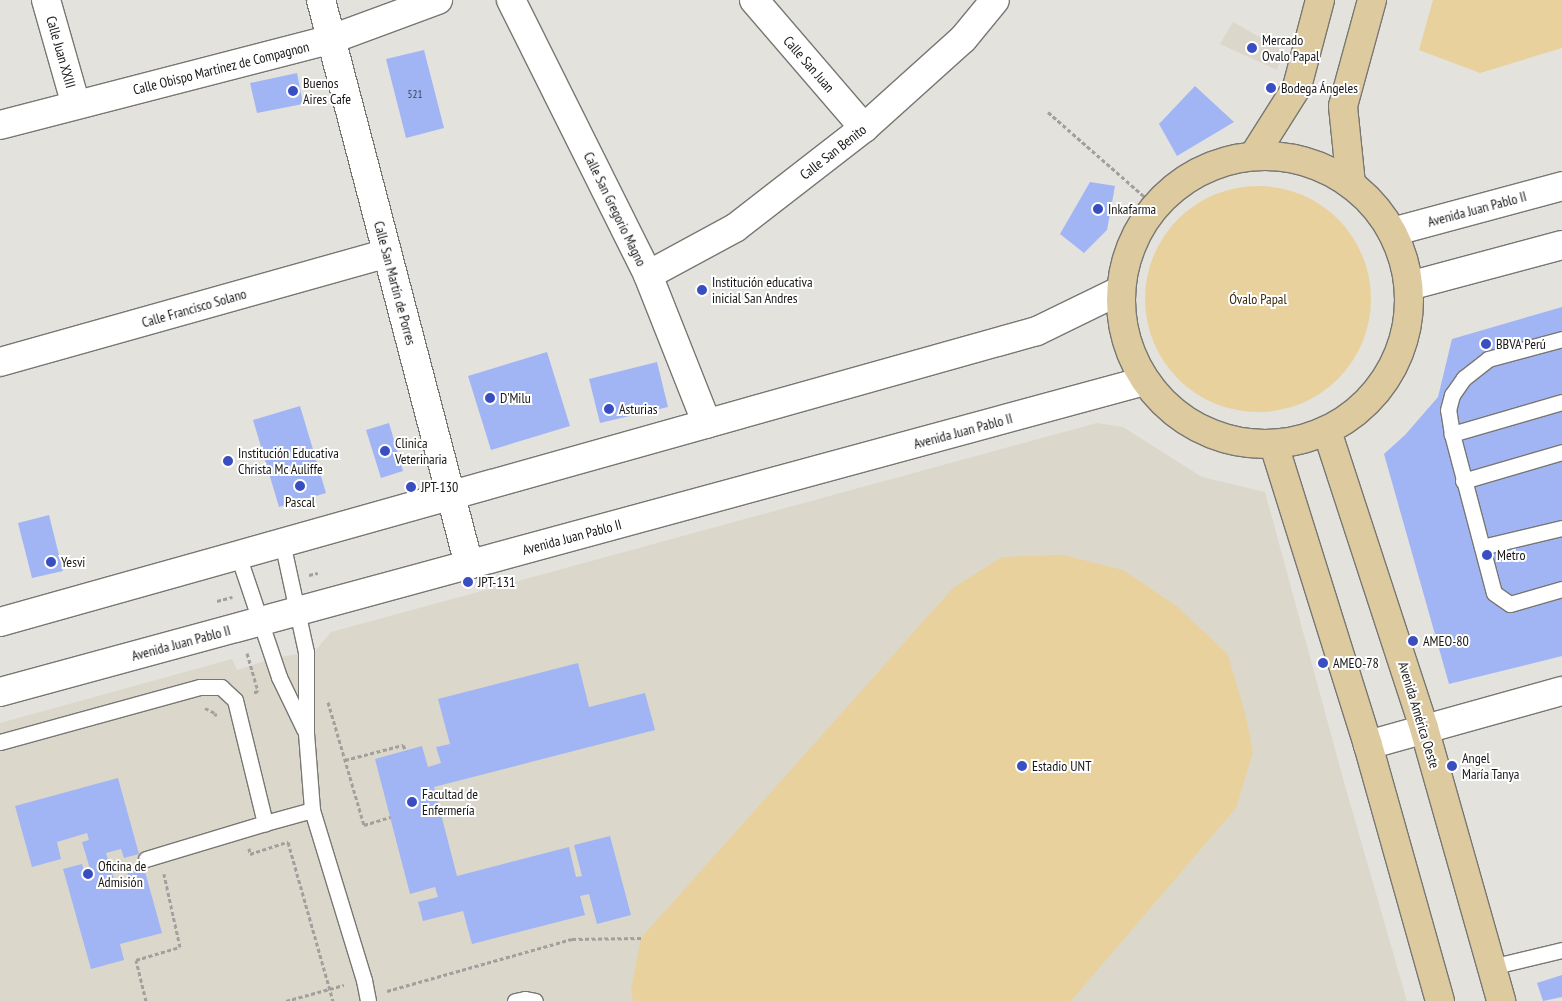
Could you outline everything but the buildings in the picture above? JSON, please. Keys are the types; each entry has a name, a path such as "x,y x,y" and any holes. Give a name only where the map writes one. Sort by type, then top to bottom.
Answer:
{"main road":[{"path":"1254,155 1297,87 1320,0"},
{"path":"1351,184 1343,106 1372,0"},
{"path":"1254,155 1288,157 1321,166 1351,184 1374,205 1392,232 1404,258 1409,286 1407,331 1391,372 1364,407 1327,431 1301,440 1274,445 1225,439 1180,417 1144,381 1125,338 1119,291 1128,250 1155,206 1177,184 1213,164 1254,155"},
{"name":"Avenida América Oeste","path":"1327,431 1424,728 1501,1001"},
{"path":"1274,445 1368,745 1440,1001"}],"street":[{"name":"Calle Juan XXIII","path":"46,0 76,105"},
{"name":"Calle San Martín de Porres","path":"322,0 469,565"},
{"name":"Calle Obispo Martinez de Compagnon","path":"0,125 332,39 438,0"},
{"name":"Calle San Gregorio Magno","path":"511,0 648,275 707,424"},
{"name":"Calle San Juan","path":"754,0 864,128"},
{"name":"Calle San Benito","path":"648,275 735,228 864,128 963,39 995,0"},
{"name":"Avenida Juan Pablo II","path":"1392,232 1562,186"},
{"path":"1409,286 1562,245"},
{"name":"Calle Francisco Solano","path":"0,362 387,253"},
{"path":"0,622 1037,331 1119,291"},
{"name":"Avenida Juan Pablo II","path":"0,692 264,634 298,611 1144,381"},
{"path":"1368,745 1562,691"}],"lane":[{"path":"1562,338 1488,359 1464,378 1452,395 1448,410 1452,434 1494,593 1510,604 1562,589"},
{"path":"1452,434 1562,402"},
{"path":"1464,481 1562,452"},
{"path":"1482,547 1562,528"},
{"path":"282,542 306,652 306,733 312,810 364,980 368,999"},
{"path":"238,555 279,677 306,733"},
{"path":"0,742 200,687 221,687 235,700 265,823"},
{"path":"152,857 312,810"},
{"path":"1492,967 1562,950"},
{"path":"515,1001 525,998 535,1001"}],"path":[{"path":"1048,112 1079,137 1155,206"},
{"path":"235,700 258,691 246,654 264,634"},
{"path":"326,696 364,826 390,818"},
{"path":"200,706 215,713 217,722"},
{"path":"345,760 404,745 406,750"},
{"path":"245,829 250,854 288,842 333,1001"},
{"path":"146,1001 136,960 180,947 152,857"},
{"path":"368,999 572,939 641,938"},
{"path":"286,1001 364,980"}],"shaded area":[{"name":"Mercado Ovalo Papal","path":"1233,22 1284,51 1277,70 1220,44"},
{"path":"1097,423 1123,427 1202,477 1265,492 1344,782 1407,1001 0,1001 0,723 232,659 237,670 274,658 315,651 331,632"}],"green space":[{"path":"1433,0 1562,0 1562,48 1480,73 1419,50"},
{"name":"Óvalo Papal","path":"1247,186 1269,186 1291,190 1311,199 1330,211 1346,227 1358,246 1367,266 1371,299 1367,332 1363,342 1346,371 1330,387 1311,399 1291,408 1269,412 1247,412 1225,408 1205,399 1186,387 1170,371 1158,352 1149,332 1145,310 1145,288 1149,266 1158,246 1170,227 1186,211 1205,199 1225,190"},
{"name":"Estadio UNT","path":"1063,555 1123,570 1178,607 1228,655 1245,713 1253,752 1236,808 1071,1001 633,1001 631,990 641,938 953,588 1002,557"}],"place":[{"name":"Mercado Ovalo Papal","path":"1252,48"},
{"name":"Bodega Ángeles","path":"1271,88"},
{"name":"Buenos Aires Cafe","path":"293,91"},
{"name":"Inkafarma","path":"1098,209"},
{"name":"Institución educativa inicial San Andres","path":"702,290"},
{"name":"BBVA Perú","path":"1486,344"},
{"name":"D'Milu","path":"490,398"},
{"name":"Asturias","path":"609,409"},
{"name":"Clinica Veterinaria","path":"385,451"},
{"name":"Institución Educativa Christa Mc Auliffe","path":"228,461"},
{"name":"Pascal","path":"300,486"},
{"name":"JPT-130","path":"411,487"},
{"name":"Metro","path":"1487,555"},
{"name":"Yesvi","path":"51,562"},
{"name":"JPT-131","path":"468,582"},
{"name":"AMEO-80","path":"1413,641"},
{"name":"AMEO-78","path":"1323,663"},
{"name":"Estadio UNT","path":"1022,766"},
{"name":"Angel María Tanya","path":"1452,766"},
{"name":"Facultad de Enfermería","path":"412,802"},
{"name":"Oficina de Admisión","path":"88,874"}]}
